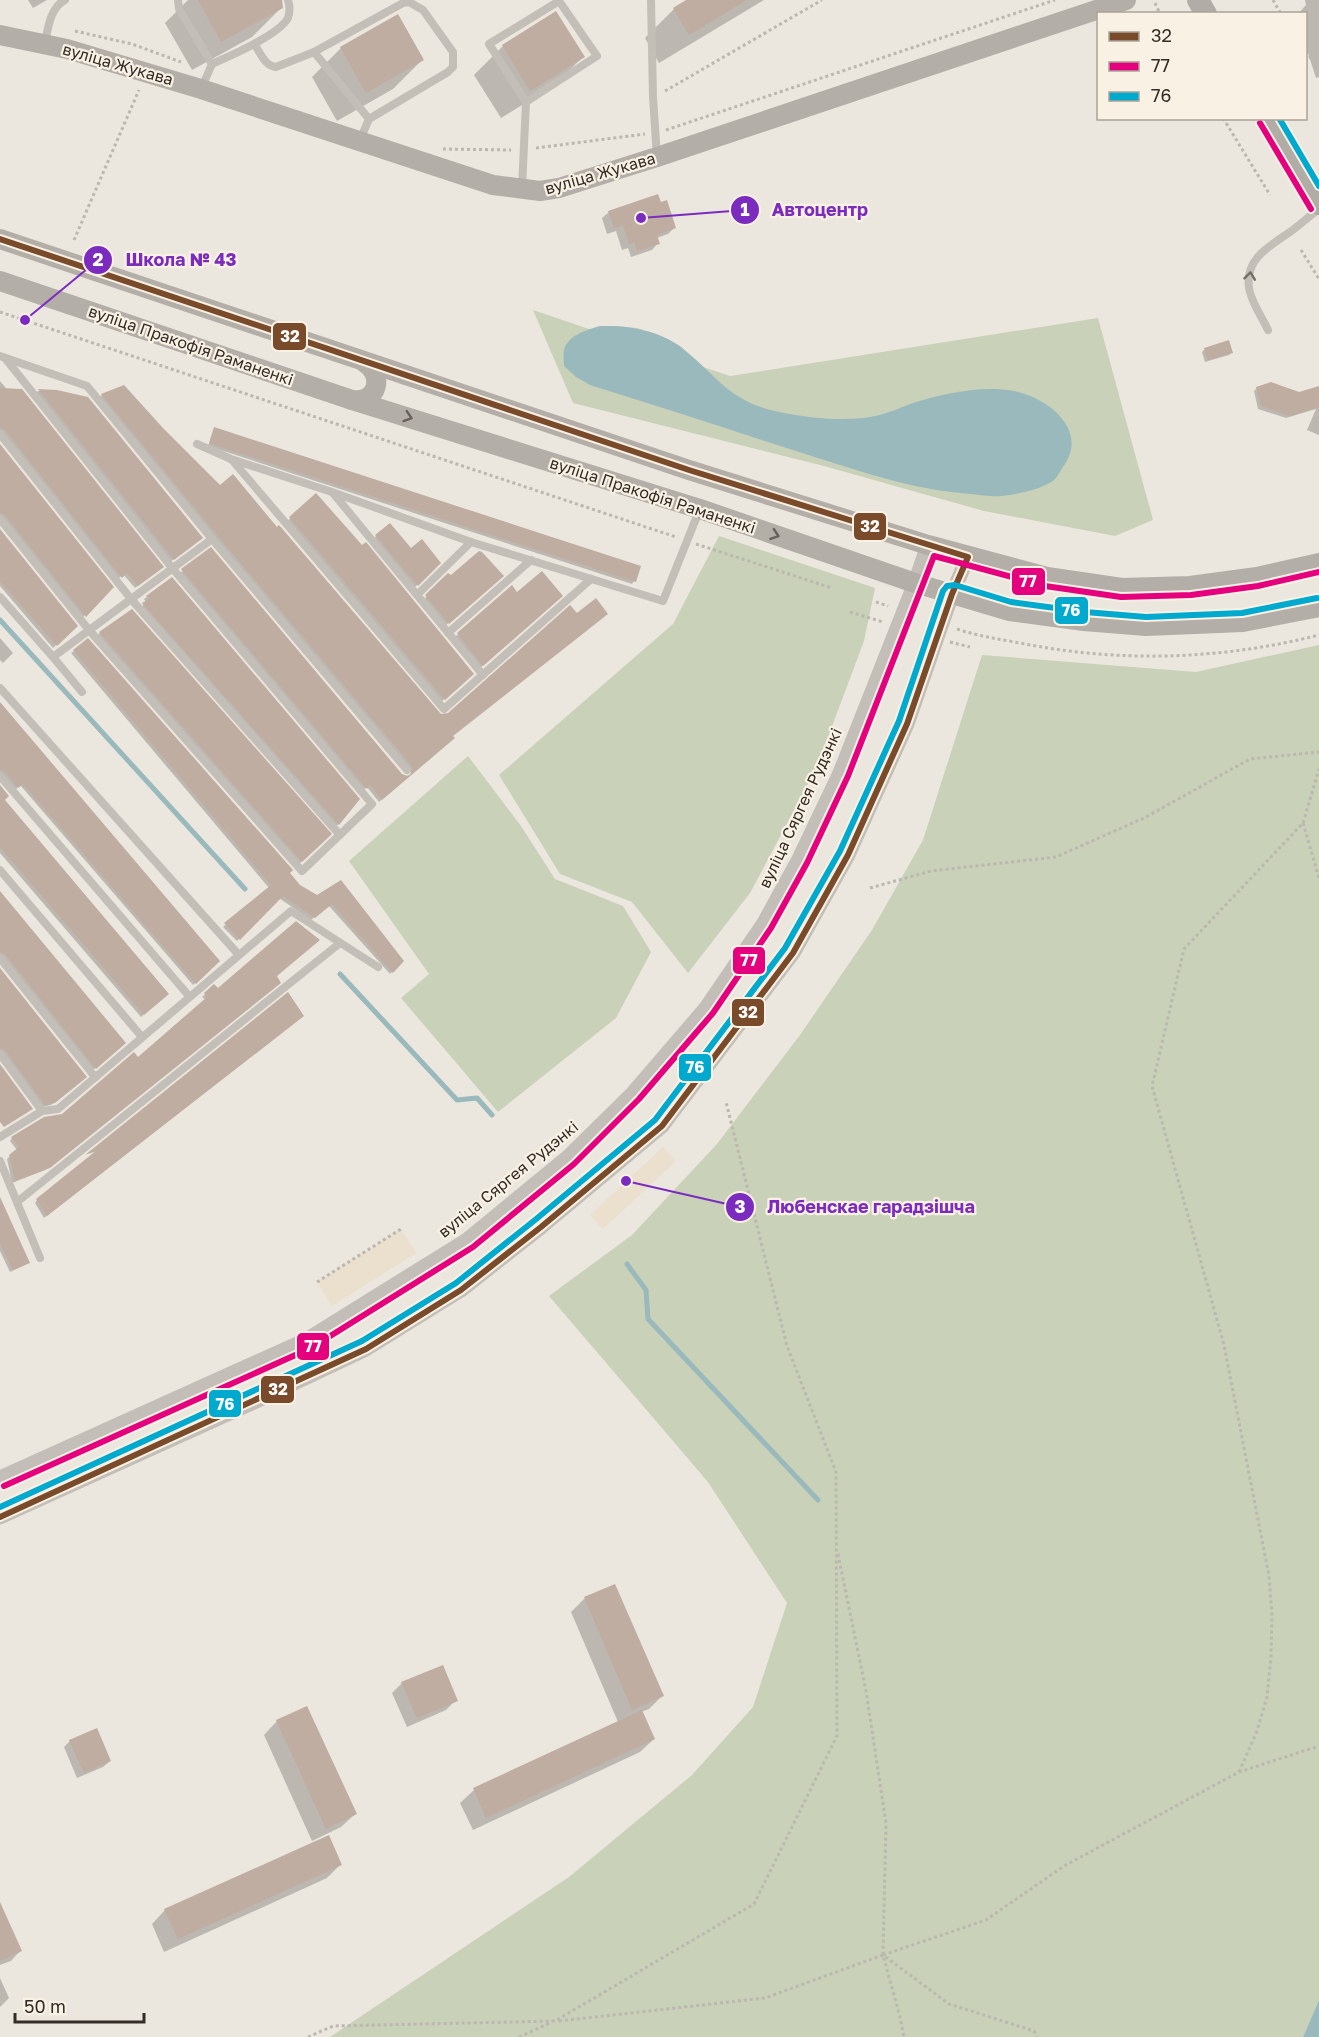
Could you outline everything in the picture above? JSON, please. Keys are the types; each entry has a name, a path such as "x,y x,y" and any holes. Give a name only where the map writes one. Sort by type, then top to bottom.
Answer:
{"main road":[{"path":"1269,120 1319,206"}],"street":[{"name":"вуліца Жукава","path":"0,35 45,43 201,89 493,185 540,191 559,188 657,157 1126,0"},
{"path":"0,239 689,470 968,557 1047,577 1122,588 1190,586 1257,577 1319,563"},
{"name":"вуліца Пракофія Раманенкі","path":"0,281 352,400 700,509 915,584 1009,611 1146,626 1243,622 1319,607"},
{"path":"352,400 358,401 369,397 376,387 377,381 373,370 364,362"},
{"name":"вуліца Сяргея Рудэнкі","path":"0,1478 306,1340 467,1240 568,1157 633,1093 706,1008 764,923 799,859 840,773 915,584 928,545"},
{"path":"0,1517 244,1407 366,1349 461,1290 662,1126 793,953 848,855 907,724 952,594 968,557"}],"lane":[{"path":"45,43 55,2 65,0"},
{"path":"178,0 179,9 212,64"},
{"path":"201,89 212,64 255,45 286,21 289,14 288,0"},
{"path":"651,0 657,157"},
{"path":"522,190 526,102 489,44 559,1 597,56 526,102"},
{"path":"255,45 268,64 276,67 314,52 403,3 409,2 423,10 453,52 453,66 448,72 369,119 360,142"},
{"path":"314,52 369,119"},
{"path":"1268,330 1249,290 1248,276 1254,261 1266,247 1290,232 1319,206"},
{"path":"3,357 87,386 212,539 407,770"},
{"path":"0,519 89,630 302,871 372,804 173,568 3,357"},
{"path":"0,434 131,599 340,835"},
{"path":"197,444 231,459 332,492 471,542 663,601 700,509"},
{"path":"231,459 444,709 591,579"},
{"path":"332,492 483,675"},
{"path":"53,657 212,539"},
{"path":"417,595 471,542"},
{"path":"448,633 531,560"},
{"path":"0,597 82,692"},
{"path":"0,688 238,954"},
{"path":"0,776 189,996"},
{"path":"0,870 142,1037"},
{"path":"0,1137 42,1111 58,1109 291,911 378,967"},
{"path":"17,1202 340,942"},
{"path":"0,958 95,1077"},
{"path":"0,1054 42,1111"},
{"path":"0,1161 40,1258"}],"path":[{"path":"653,98 822,0"},
{"path":"438,149 524,150 655,133 1055,0"},
{"path":"1155,3 1159,12"},
{"path":"1307,54 1319,71"},
{"path":"75,240 144,81"},
{"path":"1223,120 1270,195"},
{"path":"1301,250 1319,279"},
{"path":"0,312 832,588"},
{"path":"850,612 883,622"},
{"path":"953,628 1051,649 1110,655 1161,656 1211,654 1277,645 1319,635"},
{"path":"948,641 970,647"},
{"path":"870,888 931,871 1056,857 1146,817 1250,759 1319,752"},
{"path":"1239,1772 1257,1731 1267,1697 1272,1616 1269,1576 1224,1345 1152,1086 1184,949 1303,823 1319,769"},
{"path":"1303,823 1319,878"},
{"path":"519,2037 555,2021 754,1905 837,1736 836,1472 787,1346 726,1102"},
{"path":"317,1282 401,1229"},
{"path":"836,1546 866,1691 886,1823 883,1955 904,2037"},
{"path":"309,2037 333,2026 555,2021 765,1998 986,1920 1064,1866 1239,1772 1319,1746"},
{"path":"883,1955 949,2004 1034,2031 1037,2037"}],"green space":[{"path":"533,310 589,329 616,326 637,328 661,336 680,346 700,366 730,376 1098,318 1153,520 1115,536 984,511 824,466 573,403"},
{"path":"719,536 875,588 864,641 816,769 750,893 688,973 632,902 560,874 499,775 673,624"},
{"path":"1319,645 1319,2000 1303,2037 330,2037 569,1877 692,1775 753,1707 787,1603 708,1482 549,1296 632,1235 717,1144 800,1035 872,930 923,840 982,655 1196,672"},
{"path":"468,756 521,826 555,879 623,906 651,952 616,1018 498,1112 401,998 429,974 349,861"}],"shaded area":[{"path":"663,1147 676,1161 603,1229 590,1215"},
{"path":"401,1229 416,1253 332,1306 317,1282"}],"water":[{"path":"600,326 621,326 662,336 681,347 746,401 775,411 800,416 855,419 884,414 922,400 975,390 1001,389 1026,394 1050,407 1060,416 1071,438 1071,451 1053,481 1035,489 1008,495 990,496 949,492 885,478 590,385 576,377 564,366 564,350 569,340 584,331"},
{"path":"1319,2000 1319,2037 1303,2037"}],"building":[{"path":"198,0 282,0 283,8 221,42"},
{"path":"686,0 747,0 689,35 673,8"},
{"path":"556,11 585,57 530,91 502,45"},
{"path":"398,14 424,60 366,93 340,47"},
{"path":"658,194 661,202 667,200 676,228 657,235 660,244 637,251 634,242 629,244 623,225 614,228 608,211"},
{"path":"1229,340 1233,353 1208,360 1204,348"},
{"path":"1271,382 1299,392 1319,386 1319,407 1290,416 1261,406 1256,387"},
{"path":"124,385 220,485 233,474 441,714 448,713 570,605 577,613 596,598 608,614 453,736 455,738 382,800 370,785 367,789 181,569 211,547 402,774 407,776 411,774 412,766 101,394"},
{"path":"0,388 22,389 164,567 138,586 127,573 122,578 5,430 0,428"},
{"path":"38,389 57,390 88,397 203,538 174,560"},
{"path":"214,427 641,566 636,582 211,444 209,443"},
{"path":"0,444 114,587 86,617 5,515 0,513"},
{"path":"316,493 362,545 366,542 474,674 445,700 289,517"},
{"path":"390,523 411,548 422,539 441,563 418,586 375,535"},
{"path":"0,529 78,626 57,646 0,581"},
{"path":"479,551 504,576 449,624 425,595 448,573 451,575"},
{"path":"542,571 563,596 483,666 457,633 512,585 517,592"},
{"path":"172,577 360,799 339,825 142,603 149,599 146,596"},
{"path":"132,609 332,834 302,862 99,632"},
{"path":"88,638 293,870 290,873 300,885 317,895 341,880 404,961 393,973 332,904 315,918 283,896 240,940 224,923 271,885 73,650"},
{"path":"0,702 220,961 196,984 23,784 18,788 5,772 0,770"},
{"path":"0,785 9,796 5,800 169,994 144,1015 0,847"},
{"path":"0,891 126,1043 96,1069 5,954 0,952"},
{"path":"296,921 320,940 277,976 281,983 50,1168 15,1181 9,1155 19,1147 11,1137 44,1117 62,1114 134,1052 138,1057 207,997 204,993 214,984 218,988"},
{"path":"0,968 87,1077 55,1103 45,1105 5,1050 0,1048"},
{"path":"288,992 304,1016 47,1216 36,1199 97,1150 85,1155"},
{"path":"0,1064 33,1109 4,1127 0,1122"},
{"path":"0,1197 30,1263 13,1270 0,1243"},
{"path":"615,1584 664,1696 632,1710 584,1597"},
{"path":"443,1665 458,1701 417,1718 401,1682"},
{"path":"307,1706 357,1814 326,1829 276,1720"},
{"path":"642,1710 655,1739 486,1818 473,1788"},
{"path":"97,1728 111,1761 84,1773 69,1740"},
{"path":"329,1835 342,1865 178,1939 164,1909"},
{"path":"0,1902 22,1951 0,1961"}],"waterway":[{"path":"0,620 245,889"},
{"path":"340,974 457,1100 477,1098 492,1115"},
{"path":"627,1264 646,1290 648,1319 818,1500"}],"transit line":[{"name":"76","path":"1280,120 1319,186"},
{"name":"77","path":"1260,123 1311,209"},
{"name":"32","path":"0,239 689,470 968,557 952,594 907,724 848,855 793,953 662,1126 461,1290 366,1349 0,1517"},
{"name":"77","path":"4,1486 311,1348 473,1247 574,1164 639,1099 713,1013 771,928 807,863 848,776 934,556 1045,586 1121,597 1191,595 1258,586 1319,572"},
{"name":"76","path":"0,1507 362,1341 456,1283 655,1120 785,948 840,851 899,721 943,591 947,586 955,585 1011,602 1146,617 1242,613 1317,598"}],"place":[{"name":"Автоцентр","path":"641,218"},
{"name":"Школа № 43","path":"25,320"},
{"name":"Любенскае гарадзішча","path":"626,1181"}]}
